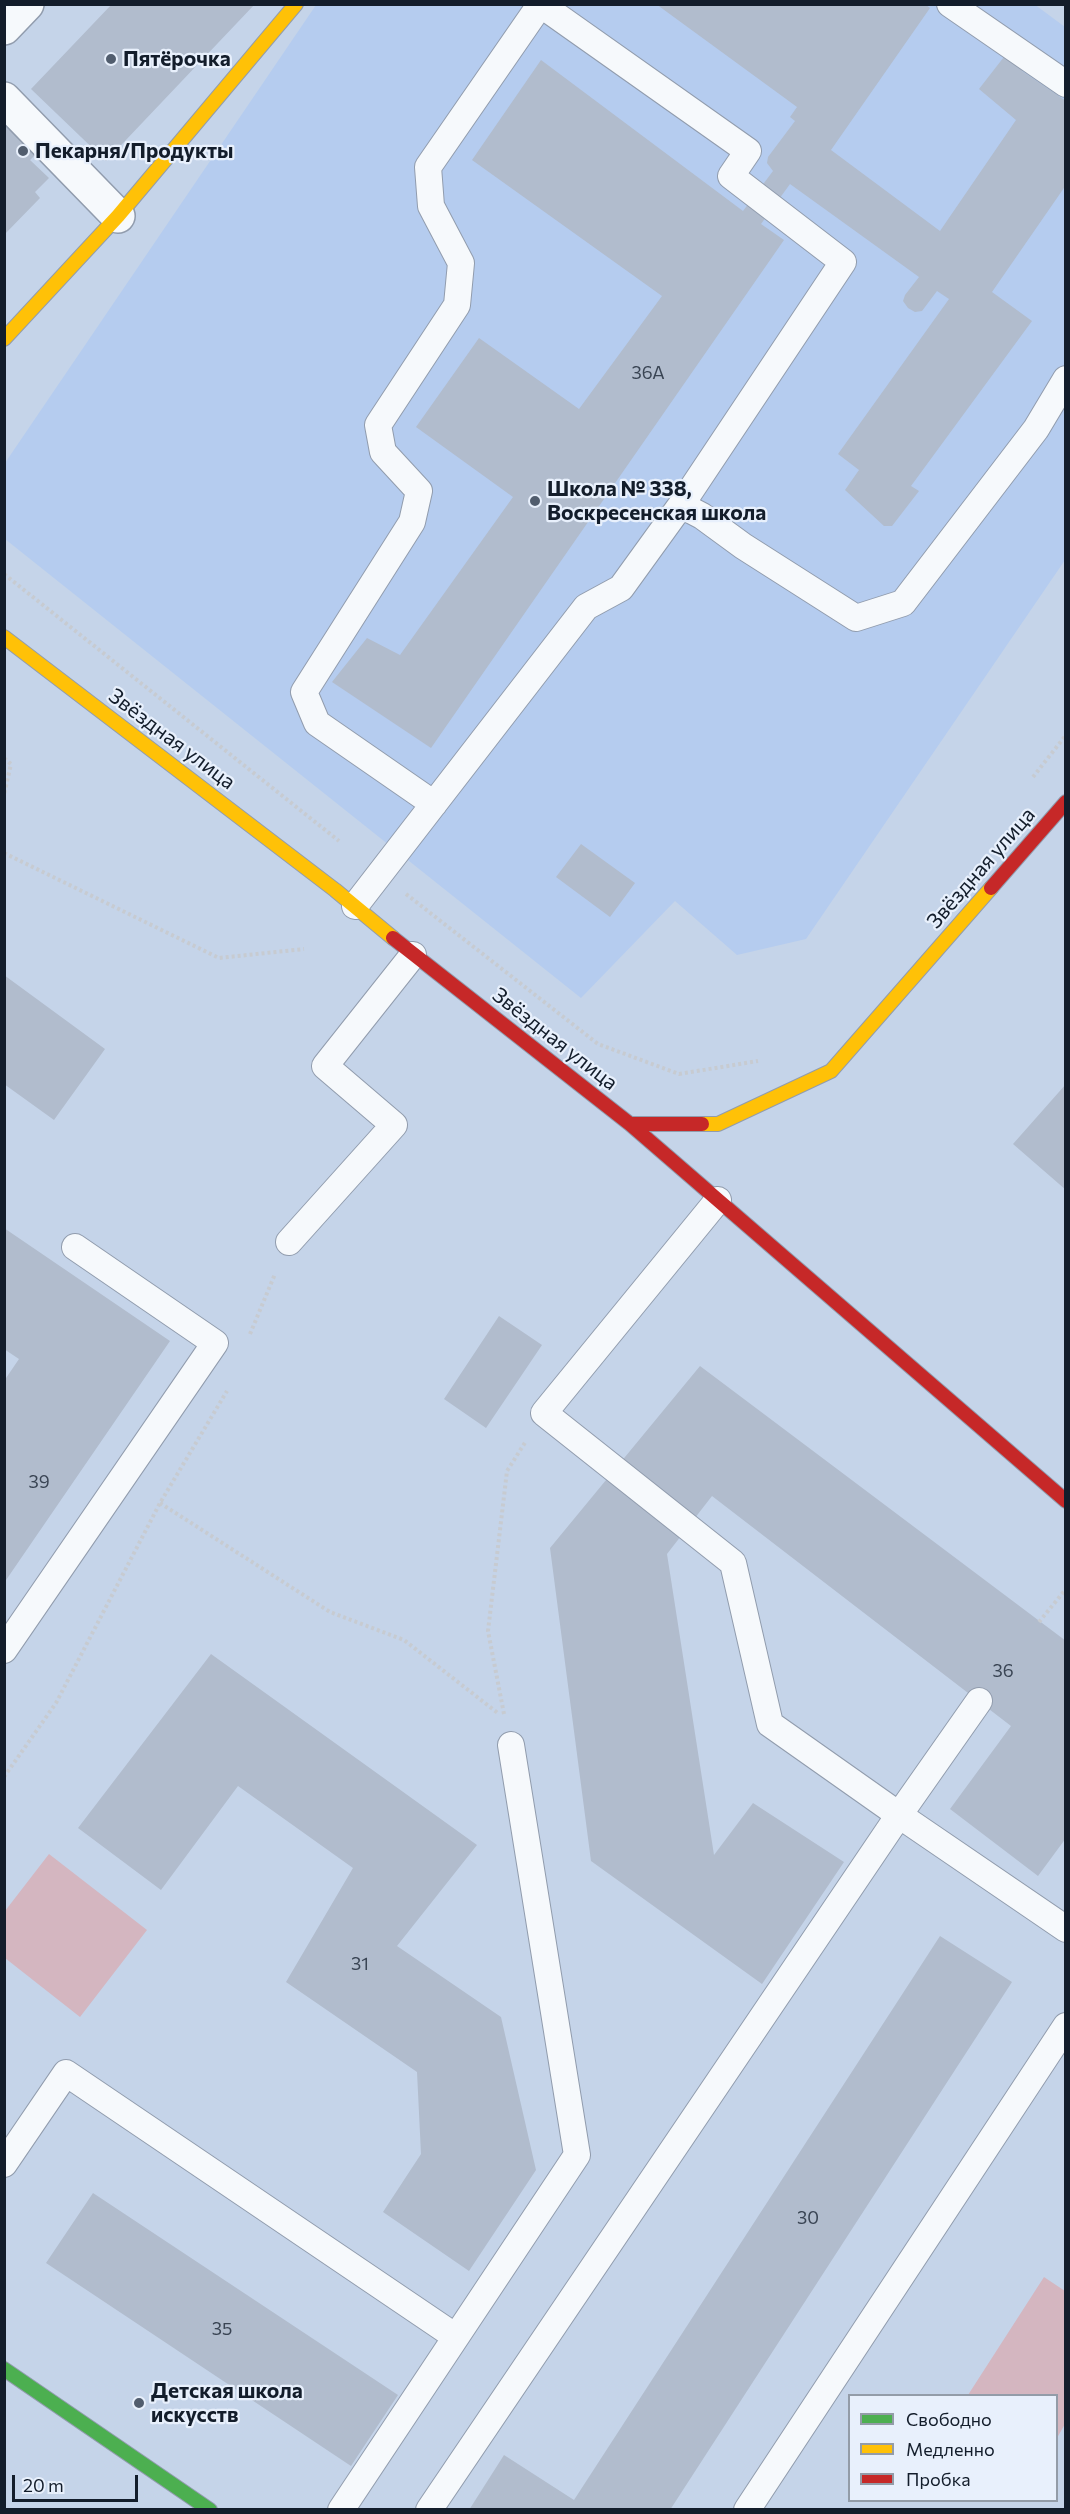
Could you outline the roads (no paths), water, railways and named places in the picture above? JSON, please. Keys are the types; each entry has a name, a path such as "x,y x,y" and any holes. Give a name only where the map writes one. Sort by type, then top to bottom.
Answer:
{"street":[{"path":"4,28 27,4"},
{"path":"4,339 118,216 296,4"},
{"path":"4,99 118,216"},
{"name":"Звёздная улица","path":"4,638 355,906 413,955 630,1124 718,1124 831,1071 1065,802"},
{"path":"630,1124 1065,1501"},
{"path":"4,2369 210,2510"}],"lane":[{"path":"950,4 1065,84"},
{"path":"355,906 380,874 586,607 621,588 681,505 843,262 731,176 748,151 540,5 428,167 431,206 461,263 457,305 378,425 383,452 419,491 412,522 304,692 317,723 434,804"},
{"path":"681,505 702,516 743,546 856,618 903,603 1036,429 1065,379"},
{"path":"289,1242 394,1125 325,1066 413,955"},
{"path":"718,1200 544,1413 733,1563 770,1724 1065,1929"},
{"path":"4,1650 215,1343 75,1247"},
{"path":"429,2510 899,1815 979,1701"},
{"path":"341,2510 577,2155 511,1745"},
{"path":"747,2510 1065,2025"},
{"path":"4,2164 66,2073 456,2337"}],"place":[{"name":"Пятёрочка","path":"111,59"},
{"name":"Пекарня/Продукты","path":"23,151"},
{"name":"Школа № 338, Воскресенская школа","path":"535,501"},
{"name":"Детская школа искусств","path":"139,2403"}]}
